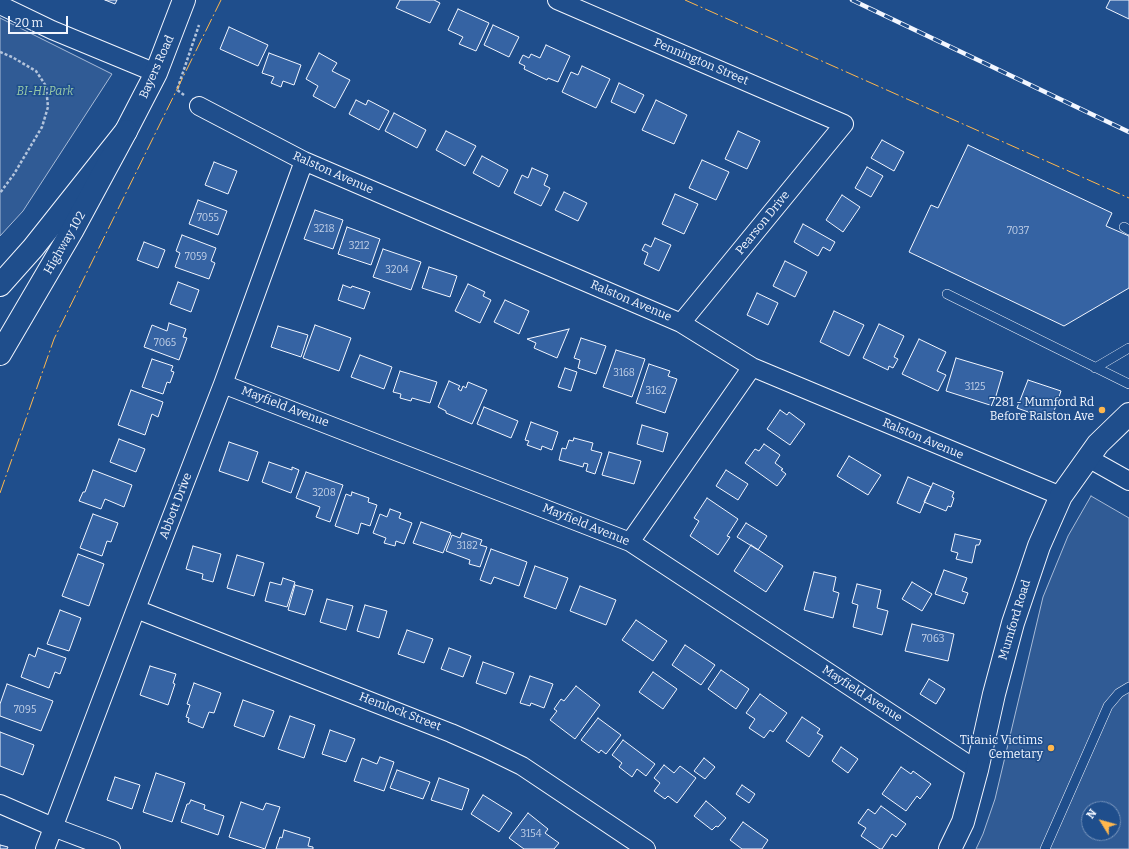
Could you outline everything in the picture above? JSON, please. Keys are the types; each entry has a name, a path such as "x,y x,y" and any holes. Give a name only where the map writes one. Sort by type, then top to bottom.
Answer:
{"main road":[{"name":"Bayers Road","path":"126,132 156,74 184,0"},
{"path":"0,285 33,248 126,132"},
{"name":"Highway 102","path":"0,354 72,231 126,132"},
{"name":"Mumford Road","path":"950,849 963,822 1013,623 1039,546 1061,496 1098,444 1129,414"}],"street":[{"name":"Pennington Street","path":"557,0 844,124"},
{"path":"0,5 52,30 156,74"},
{"name":"Ralston Avenue","path":"199,106 304,161 681,323 752,367 1061,496"},
{"name":"Pearson Drive","path":"681,323 844,124"},
{"name":"Abbott Drive","path":"45,849 223,384 304,161"},
{"path":"630,542 752,367"},
{"name":"Mayfield Avenue","path":"223,384 630,542 977,770"},
{"path":"1088,458 1129,481"},
{"name":"Hemlock Street","path":"136,609 444,730 485,748 522,766 646,849"},
{"path":"0,804 53,827 111,849"}],"lane":[{"path":"947,294 1129,384"},
{"path":"1094,368 1129,348"},
{"path":"1045,849 1108,706 1119,693 1129,687"}],"path":[{"path":"177,90 200,22"},
{"path":"0,52 36,71 46,86 48,107 42,127 14,174 0,193"}],"shaded area":[{"name":"BI-HI Park","path":"0,18 112,74 23,211 0,236"},
{"path":"1091,496 1129,518 1129,849 976,849 983,834 995,799 1043,597 1068,536"}],"building":[{"path":"105,0 117,0 115,4"},
{"path":"400,0 434,0 440,3 430,23 396,8"},
{"path":"1110,0 1129,0 1129,19 1106,8"},
{"path":"458,9 489,23 476,51 459,44 463,37 448,30"},
{"path":"493,25 519,37 509,57 484,45"},
{"path":"229,27 268,45 258,66 220,49"},
{"path":"546,45 570,56 558,82 548,78 547,80 524,69 525,66 519,63 523,55 529,58 531,54 540,58"},
{"path":"269,53 301,65 294,85 283,81 281,87 271,83 274,77 262,73"},
{"path":"319,53 337,63 332,71 350,80 335,108 313,96 318,86 306,79"},
{"path":"582,66 610,79 596,108 562,92 571,72 578,75"},
{"path":"619,83 644,95 635,113 611,102"},
{"path":"356,100 366,105 368,100 389,111 379,130 349,114"},
{"path":"656,100 687,115 674,144 642,130"},
{"path":"394,113 426,130 417,148 385,131"},
{"path":"446,131 476,146 465,166 436,150"},
{"path":"738,131 760,141 747,169 725,159"},
{"path":"882,140 904,152 894,171 871,158"},
{"path":"968,145 1112,213 1106,226 1129,236 1129,288 1064,326 909,252 931,205 938,208"},
{"path":"482,156 508,170 499,187 473,173"},
{"path":"702,160 729,172 716,200 689,188"},
{"path":"214,162 237,171 228,194 205,185"},
{"path":"867,167 883,176 871,197 855,188"},
{"path":"532,168 548,175 544,185 550,188 541,206 514,193 522,175 528,178"},
{"path":"564,192 587,203 578,221 555,210"},
{"path":"675,194 698,204 684,234 662,224"},
{"path":"842,195 860,207 843,232 826,220"},
{"path":"198,200 227,211 218,235 189,224"},
{"path":"315,210 343,220 333,249 304,239"},
{"path":"803,224 835,242 830,251 823,247 818,256 794,242"},
{"path":"347,227 380,239 371,265 338,254"},
{"path":"182,235 216,248 211,261 215,263 209,279 175,267 180,253 176,251"},
{"path":"655,238 671,245 659,271 644,264 648,253 642,250 645,244 651,247"},
{"path":"144,242 165,250 158,268 137,260"},
{"path":"383,249 421,262 411,290 373,277"},
{"path":"785,261 807,272 795,297 773,286"},
{"path":"429,267 457,276 450,297 422,288"},
{"path":"178,282 199,290 191,312 170,304"},
{"path":"468,284 485,292 483,296 491,300 480,323 455,311"},
{"path":"343,285 351,288 352,286 370,292 364,309 338,300"},
{"path":"757,293 778,303 768,325 747,315"},
{"path":"505,300 529,311 519,334 494,322"},
{"path":"834,311 864,325 849,356 820,342"},
{"path":"169,323 186,329 183,337 187,338 179,360 144,347 152,325 167,331"},
{"path":"879,324 904,336 894,357 898,359 893,368 889,366 888,370 863,358"},
{"path":"315,325 351,338 339,371 303,358"},
{"path":"278,326 308,335 301,357 271,347"},
{"path":"569,329 557,358 534,348 536,343 527,339"},
{"path":"581,338 606,346 596,374 578,368 580,360 574,358"},
{"path":"919,339 946,352 937,371 946,375 938,391 902,374"},
{"path":"616,350 645,359 632,397 603,387"},
{"path":"360,355 392,367 384,389 351,377"},
{"path":"956,358 1003,372 993,406 946,391"},
{"path":"152,359 173,366 171,371 174,372 170,383 167,382 163,394 142,387"},
{"path":"649,364 670,371 668,376 677,379 665,413 636,403"},
{"path":"565,368 577,372 571,391 558,387"},
{"path":"400,371 437,382 430,403 412,398 411,401 400,398 401,394 393,392"},
{"path":"1028,380 1061,391 1051,420 1017,408"},
{"path":"449,381 460,386 458,389 461,391 463,386 466,388 468,382 487,390 472,424 446,413 446,411 438,407"},
{"path":"131,390 163,402 158,417 152,414 145,435 118,425"},
{"path":"484,407 518,421 511,438 477,424"},
{"path":"780,410 787,415 789,412 805,424 790,445 767,429"},
{"path":"531,422 558,432 552,450 542,446 541,450 527,445 529,441 525,440"},
{"path":"642,425 668,433 663,452 637,444"},
{"path":"574,438 593,443 591,450 602,453 595,474 586,471 588,464 584,463 583,467 559,460 562,448 566,449 569,440 573,441"},
{"path":"119,439 145,449 136,472 110,462"},
{"path":"229,442 258,452 248,481 219,471"},
{"path":"764,444 780,455 775,463 783,469 781,470 786,474 777,486 745,463 755,449 759,451"},
{"path":"609,452 641,461 634,484 602,475"},
{"path":"849,456 881,475 868,495 837,476"},
{"path":"269,462 292,470 292,467 299,470 291,493 262,482"},
{"path":"93,470 132,485 124,507 105,499 101,509 79,501 83,492 85,492"},
{"path":"726,470 748,484 738,500 716,486"},
{"path":"306,472 343,485 330,522 316,517 320,507 296,498"},
{"path":"908,477 931,487 920,513 897,503"},
{"path":"933,483 954,492 951,507 948,506 946,511 924,502"},
{"path":"352,492 369,498 368,502 377,505 370,526 361,523 358,534 335,526 346,494 351,496"},
{"path":"707,498 738,519 727,536 730,537 718,555 690,536 699,521 694,518"},
{"path":"390,509 401,513 399,518 412,523 404,544 396,541 395,546 384,543 386,538 373,533 380,514 387,517"},
{"path":"93,514 118,523 111,542 107,541 102,556 80,548"},
{"path":"421,522 451,533 443,553 413,543"},
{"path":"746,523 767,536 758,550 737,537"},
{"path":"462,533 482,540 480,545 487,547 480,567 469,564 470,560 446,551 452,535 460,538"},
{"path":"955,534 981,540 979,545 976,545 972,563 956,559 958,553 951,551"},
{"path":"751,545 783,566 766,592 734,571"},
{"path":"193,546 221,554 213,582 202,579 203,574 186,569"},
{"path":"491,549 527,562 519,586 494,577 491,584 480,580"},
{"path":"78,554 104,564 89,606 62,596"},
{"path":"237,555 264,563 254,596 227,588"},
{"path":"535,566 568,578 556,609 524,597"},
{"path":"944,570 967,578 962,591 968,593 964,604 935,594"},
{"path":"814,572 836,577 833,591 839,593 833,618 804,610"},
{"path":"283,578 295,582 287,607 265,601 270,582 281,585"},
{"path":"912,582 932,594 922,611 902,599"},
{"path":"857,584 881,590 877,608 888,611 882,635 853,627 858,605 852,603"},
{"path":"295,585 313,590 305,615 288,610"},
{"path":"580,586 616,600 606,625 570,611"},
{"path":"327,599 353,606 346,630 320,622"},
{"path":"365,605 387,611 379,638 357,631"},
{"path":"60,610 81,618 69,651 47,644"},
{"path":"636,620 667,641 653,661 622,640"},
{"path":"912,624 954,634 948,661 905,651"},
{"path":"407,630 433,639 424,663 398,654"},
{"path":"685,645 715,665 701,685 672,665"},
{"path":"38,648 66,658 60,674 55,672 49,688 21,677 29,654 35,657"},
{"path":"449,648 471,656 463,677 441,669"},
{"path":"483,662 514,673 506,694 476,683"},
{"path":"150,666 176,674 173,683 175,684 168,705 140,695"},
{"path":"721,670 749,689 736,709 708,689"},
{"path":"653,672 677,689 663,709 639,692"},
{"path":"530,676 553,684 544,708 531,703 530,706 520,703"},
{"path":"929,679 945,689 936,704 920,694"},
{"path":"194,683 221,693 214,713 209,712 203,728 188,722 189,718 186,717 190,705 187,704"},
{"path":"7,684 53,701 41,731 0,716 0,704"},
{"path":"576,686 600,705 575,739 550,720 557,711 554,709 561,699 564,701"},
{"path":"760,694 787,713 773,732 770,730 764,738 749,728 755,719 746,713"},
{"path":"243,700 274,711 264,737 234,726"},
{"path":"290,716 315,725 304,758 278,749"},
{"path":"802,717 820,729 817,733 823,736 809,757 786,741"},
{"path":"598,718 621,735 606,754 601,750 599,753 581,740"},
{"path":"330,730 355,739 346,762 322,754"},
{"path":"0,732 34,745 23,775 0,766"},
{"path":"623,740 655,764 646,776 637,769 632,777 619,767 622,763 612,755"},
{"path":"841,747 858,759 848,773 832,761"},
{"path":"380,757 394,762 384,791 354,781 362,758 377,764"},
{"path":"704,758 715,767 705,779 694,771"},
{"path":"664,765 674,773 680,766 696,778 677,803 668,796 665,799 654,791 660,783 654,778"},
{"path":"901,767 911,774 913,771 931,784 920,799 917,796 906,811 882,794"},
{"path":"397,770 430,782 423,799 390,788"},
{"path":"156,773 185,783 172,822 143,812"},
{"path":"115,777 140,785 132,809 107,800"},
{"path":"439,778 469,789 462,810 431,800"},
{"path":"742,785 755,794 749,803 736,794"},
{"path":"483,795 512,813 499,832 471,814"},
{"path":"191,800 205,805 204,809 224,816 218,835 181,822 187,804 189,804"},
{"path":"706,801 726,818 718,827 716,826 712,830 694,816"},
{"path":"241,802 263,810 266,803 280,807 265,849 229,837"},
{"path":"881,806 906,824 896,837 892,834 882,849 880,849 861,836 866,828 858,823 868,809 875,814"},
{"path":"528,813 548,829 545,833 559,843 554,849 524,849 509,838"},
{"path":"743,822 768,840 762,849 742,849 730,840"},
{"path":"284,830 310,838 308,846 313,847 313,849 276,849 280,837 282,838"},
{"path":"0,845 8,847 7,849 0,849"}],"railway":[{"path":"852,0 1129,132"}],"power":[{"path":"0,493 54,339 221,0"},
{"path":"685,0 1129,198"}],"place":[{"name":"7281 - Mumford Rd Before Ralston Ave","path":"1102,410"},
{"name":"Titanic Victims Cemetary","path":"1051,748"}]}
